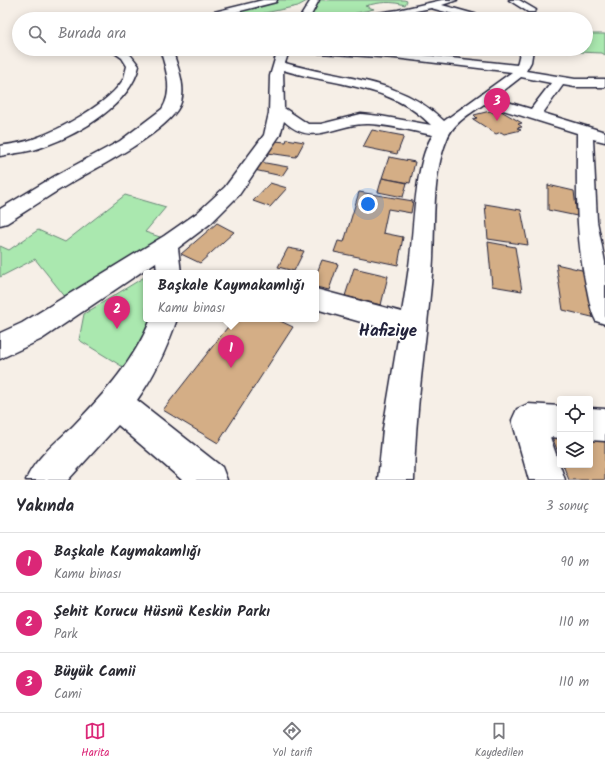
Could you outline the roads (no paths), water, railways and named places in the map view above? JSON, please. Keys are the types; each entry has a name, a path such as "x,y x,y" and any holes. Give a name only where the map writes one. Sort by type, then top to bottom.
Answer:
{"street":[{"path":"225,12 273,0"},
{"path":"308,12 315,0"},
{"path":"398,12 430,3 453,0"},
{"path":"513,0 531,10"},
{"path":"430,3 459,12"},
{"path":"409,10 413,12"},
{"path":"0,151 34,144 54,137 94,113 118,94 128,82 133,66 126,56"},
{"path":"0,218 62,180 126,145 168,112 174,102 175,79 168,56"},
{"path":"400,56 468,63 522,64 560,81 580,84 605,83"},
{"path":"462,56 468,63"},
{"path":"0,347 32,331 166,245 204,218 232,191 272,135 275,128 277,110 276,76 282,57 299,71 350,81 398,96 417,105 443,131"},
{"path":"396,480 400,417 420,275 428,181 436,148 443,131 456,116 512,79 522,64"},
{"path":"534,115 560,81"},
{"path":"482,98 605,137"},
{"path":"277,110 284,113 297,126 307,129 323,129 352,121 366,119 443,131"},
{"path":"585,131 587,221 595,272 605,313"},
{"path":"166,245 169,270"},
{"path":"319,300 412,326"},
{"path":"44,480 116,402 144,364 159,335 163,322"},
{"path":"116,402 208,480"},
{"path":"547,480 528,420 557,422"},
{"path":"593,424 605,425"}],"place":[{"name":"Büyük Camii","path":"497,121"},
{"name":"Şehit Korucu Hüsnü Keskin Parkı","path":"117,329"},
{"name":"Başkale Kaymakamlığı","path":"231,368"}],"district":[{"name":"Hafiziye","path":"388,330"}]}
